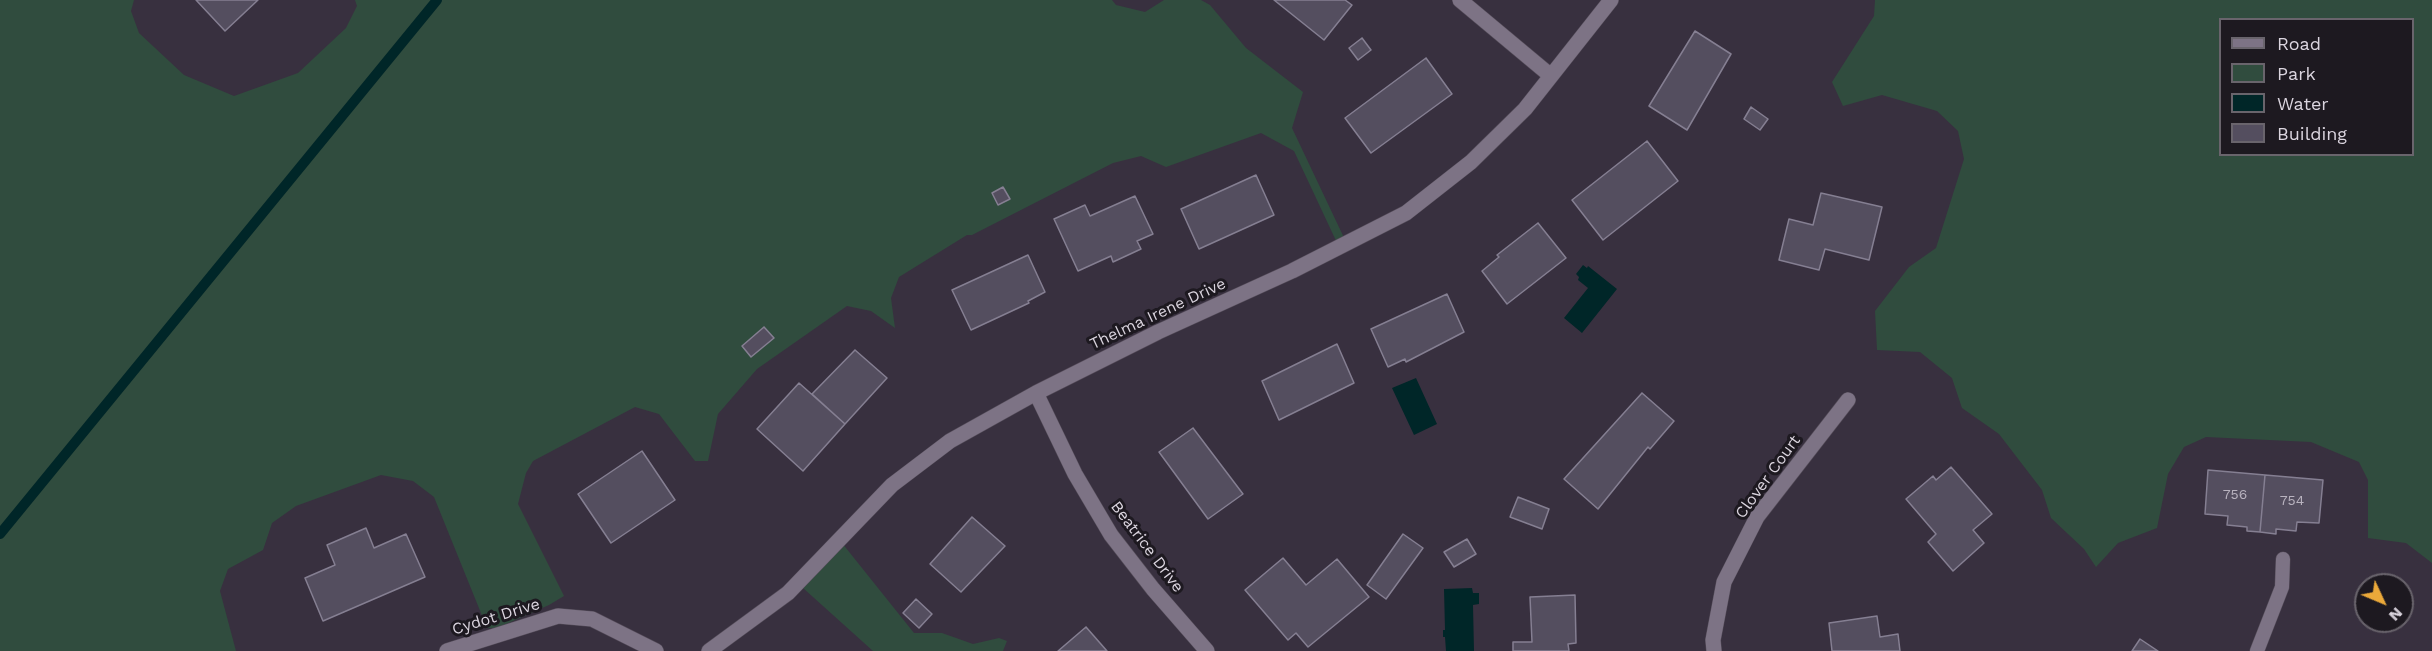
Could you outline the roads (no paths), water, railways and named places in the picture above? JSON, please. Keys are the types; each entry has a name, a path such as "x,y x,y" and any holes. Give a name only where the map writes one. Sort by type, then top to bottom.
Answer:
{"street":[{"path":"1460,0 1551,76"},
{"name":"Thelma Irene Drive","path":"709,651 788,593 892,485 950,441 1036,393 1158,332 1292,271 1407,213 1471,162 1525,109 1611,0"},
{"name":"Beatrice Drive","path":"1036,393 1075,474 1111,535 1153,589 1208,651"},
{"name":"Clover Court","path":"1714,651 1713,640 1724,582 1757,517 1848,400"},
{"name":"Cydot Drive","path":"447,651 558,616 592,619 656,651"}],"lane":[{"path":"2257,651 2282,587 2283,559"}],"water":[{"path":"1583,265 1587,268 1588,266 1617,289 1582,333 1564,318 1588,288 1578,280 1579,277 1576,274"},
{"path":"1416,378 1437,424 1414,435 1392,388"},
{"path":"1472,588 1473,593 1479,593 1479,604 1473,605 1474,651 1446,651 1445,637 1443,637 1443,630 1445,630 1444,589"}],"waterway":[{"path":"0,534 437,0"}]}
